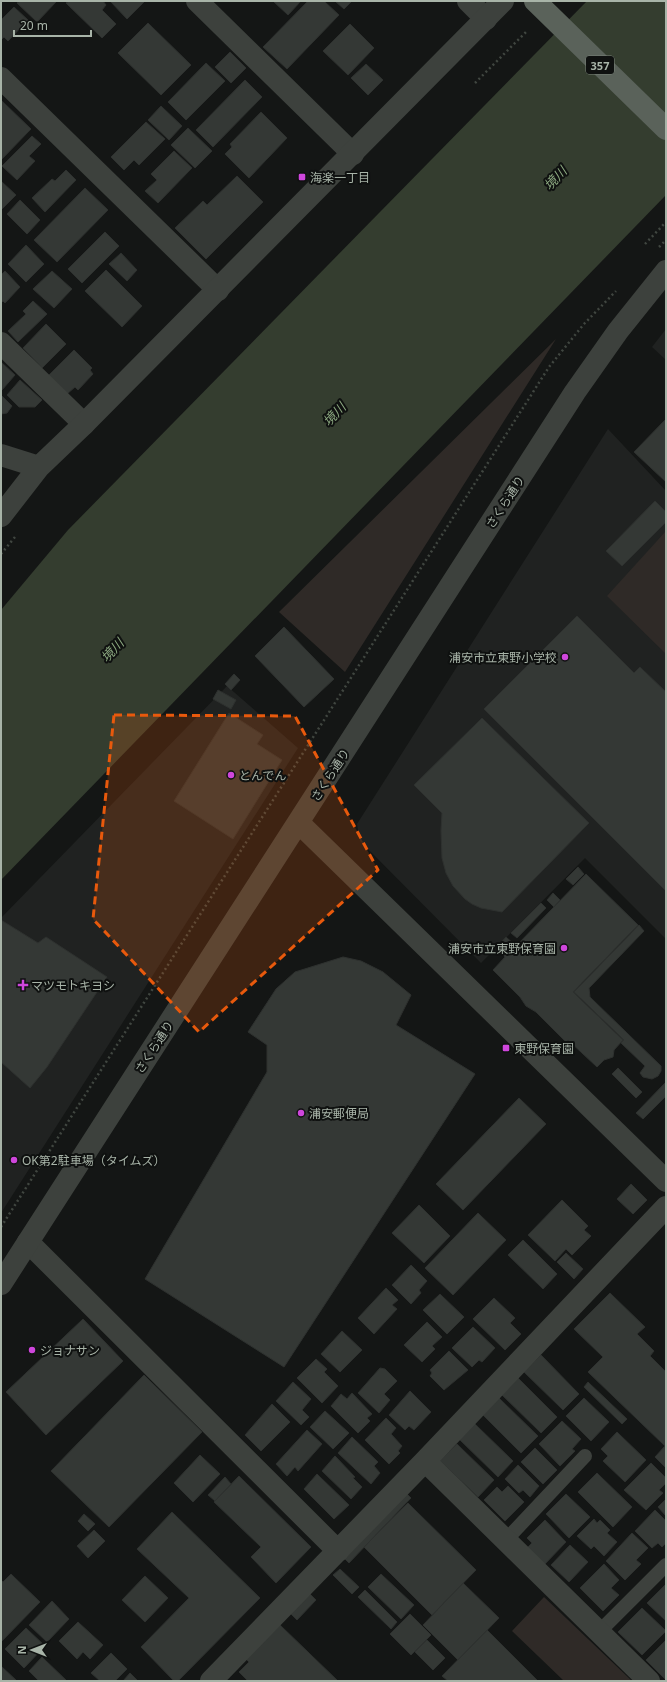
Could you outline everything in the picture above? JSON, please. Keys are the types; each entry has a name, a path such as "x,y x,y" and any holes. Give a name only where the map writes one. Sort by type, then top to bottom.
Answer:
{"highway":[{"name":"357","path":"535,1 666,129"}],"street":[{"path":"196,1 353,154"},
{"path":"468,1 486,19"},
{"path":"1,516 39,467 218,290 503,1"},
{"path":"1,78 218,290"},
{"name":"さくら通り","path":"1,1284 575,392 618,331 666,271"},
{"path":"1,343 84,424"},
{"path":"1,454 39,467"},
{"path":"299,823 663,1172"},
{"path":"211,1681 425,1461 666,1207"},
{"path":"28,1242 338,1551"},
{"path":"425,1461 649,1681"}],"lane":[{"path":"505,1541 585,1456"},
{"path":"599,1632 666,1565"}],"path":[{"path":"475,83 528,30"},
{"path":"645,244 666,222"},
{"path":"655,252 666,240"},
{"path":"1,1227 549,367 584,324 617,290"}],"highlighted area":[{"path":"114,715 295,716 378,870 199,1032 93,919"}],"shaded area":[{"path":"666,329 666,360 652,347"},
{"path":"556,339 345,672 279,612"},
{"name":"浦安市立東野小学校","path":"608,429 666,491 666,939 585,858 481,963 360,841 357,824"},
{"path":"666,531 666,654 607,596"},
{"path":"227,686 298,748 1,1213 1,918"},
{"path":"544,1597 632,1681 564,1681 512,1631"}],"water":[{"name":"境川","path":"587,1 666,1 666,195 1,880 1,610 68,530"}],"building":[{"path":"20,1 56,2 37,22 17,3"},
{"path":"69,1 103,1 106,5 102,10 116,24 102,38 66,3"},
{"path":"110,1 145,1 127,19"},
{"path":"273,1 301,1 288,15"},
{"path":"308,1 324,1 339,15 287,69 263,47"},
{"path":"335,1 352,1 344,9"},
{"path":"14,7 28,20 8,41 4,37 1,40 1,20"},
{"path":"148,23 191,65 161,95 118,53"},
{"path":"350,24 374,48 348,75 323,51"},
{"path":"230,52 246,68 231,83 215,67"},
{"path":"206,63 225,81 186,120 168,102"},
{"path":"366,64 383,80 368,95 351,78"},
{"path":"245,80 262,97 213,147 196,130"},
{"path":"1,100 31,129 1,160"},
{"path":"161,106 182,126 169,140 148,120"},
{"path":"261,112 287,138 249,178 225,154 232,147 230,144"},
{"path":"146,122 165,139 139,165 134,160 124,170 111,157"},
{"path":"188,128 212,151 195,168 171,145"},
{"path":"32,136 41,144 29,156 35,161 17,180 2,166"},
{"path":"174,151 192,168 158,203 145,191 157,180 151,174"},
{"path":"66,170 76,180 45,212 32,198 52,179 55,181"},
{"path":"237,176 263,202 206,259 175,228 203,201 207,205"},
{"path":"1,181 16,195 2,209 1,209"},
{"path":"85,188 108,210 57,262 34,240"},
{"path":"20,200 40,220 27,234 7,214"},
{"path":"105,232 119,246 82,283 68,269"},
{"path":"26,245 44,264 26,282 8,264"},
{"path":"121,253 137,270 127,281 109,264"},
{"path":"106,270 142,306 122,327 85,291"},
{"path":"5,271 20,287 5,303 3,301 1,303 1,275"},
{"path":"52,271 72,289 54,308 33,289"},
{"path":"33,301 47,314 18,342 8,331 26,314 23,311"},
{"path":"46,324 66,344 42,368 23,348"},
{"path":"74,350 92,368 90,370 93,374 78,390 75,387 67,394 48,376"},
{"path":"1,362 15,375 2,390 1,389"},
{"path":"20,380 42,400 35,407 19,407 7,395"},
{"path":"1,395 12,406 7,413 1,414"},
{"path":"666,419 666,482 634,452"},
{"path":"655,501 666,512 666,522 622,566 606,551"},
{"path":"577,616 634,673 640,667 666,692 666,891 484,709"},
{"path":"284,627 334,679 304,707 255,656"},
{"path":"234,674 240,680 231,690 225,684"},
{"path":"218,690 236,700 231,709 213,699"},
{"path":"229,713 263,735 257,744 282,760 233,839 174,801"},
{"path":"482,718 589,823 502,912 481,908 472,904 453,886 446,873 442,858 442,813 414,785"},
{"path":"578,867 584,874 573,885 566,879"},
{"path":"586,874 638,925 573,992 623,1040 614,1050 613,1057 604,1060 597,1067 568,1040 566,1042 536,1012 526,1006 520,997 493,970 505,957 496,948 506,937 516,946"},
{"path":"553,893 560,900 554,907 547,900"},
{"path":"541,903 546,908 517,938 511,933"},
{"path":"1,920 38,943 46,937 107,977 47,1067 30,1088 1,1062"},
{"path":"639,925 644,931 589,988 590,997 661,1066 661,1071 658,1076 652,1079 643,1077 640,1073 645,1066 621,1043 624,1040 574,992"},
{"path":"343,957 361,961 383,972 411,995 396,1025 475,1074 284,1367 145,1279 267,1072 267,1045 248,1032 276,989 295,972"},
{"path":"618,1068 642,1092 636,1098 612,1074"},
{"path":"666,1082 666,1096 643,1119 636,1113"},
{"path":"519,1098 546,1124 463,1210 436,1184"},
{"path":"631,1184 647,1200 633,1214 617,1199"},
{"path":"562,1200 588,1226 584,1230 591,1236 572,1255 566,1249 555,1261 528,1235"},
{"path":"419,1205 450,1236 424,1263 392,1233"},
{"path":"478,1213 506,1240 453,1295 425,1268"},
{"path":"523,1240 557,1274 543,1289 508,1255"},
{"path":"566,1253 583,1269 574,1279 557,1262"},
{"path":"411,1265 427,1281 419,1290 421,1293 411,1304 392,1285"},
{"path":"386,1288 398,1300 392,1305 397,1309 374,1334 358,1318"},
{"path":"610,1293 645,1327 637,1334 654,1351 650,1356 666,1372 666,1468 655,1457 665,1446 588,1372 603,1357 574,1329"},
{"path":"440,1294 464,1317 447,1334 423,1310"},
{"path":"494,1298 515,1318 510,1323 521,1334 505,1350 473,1319"},
{"path":"83,1319 123,1361 46,1435 6,1392"},
{"path":"427,1322 442,1337 432,1346 435,1349 422,1362 404,1345"},
{"path":"473,1327 495,1348 482,1362 479,1360 472,1367 452,1348"},
{"path":"342,1331 362,1350 340,1372 321,1354"},
{"path":"449,1351 468,1370 444,1390 430,1376 432,1373 430,1370"},
{"path":"541,1355 579,1394 563,1410 524,1372"},
{"path":"316,1359 327,1369 324,1372 338,1386 322,1403 297,1378"},
{"path":"380,1368 385,1369 397,1381 384,1394 390,1400 379,1413 358,1393"},
{"path":"144,1375 202,1432 109,1527 51,1471"},
{"path":"518,1378 557,1417 541,1433 502,1395"},
{"path":"293,1382 311,1399 302,1410 309,1417 301,1425 276,1401"},
{"path":"588,1382 627,1419 622,1424 584,1387"},
{"path":"410,1391 431,1412 414,1430 409,1426 405,1430 389,1415"},
{"path":"352,1393 372,1414 367,1418 370,1421 358,1433 331,1406 341,1394 347,1399"},
{"path":"499,1398 538,1436 521,1453 483,1415"},
{"path":"584,1398 609,1422 591,1441 566,1416"},
{"path":"272,1404 290,1422 261,1451 245,1435"},
{"path":"325,1411 349,1433 333,1449 310,1427"},
{"path":"386,1418 396,1428 391,1434 402,1446 398,1451 400,1453 389,1464 365,1440"},
{"path":"562,1421 581,1439 572,1449 575,1451 560,1466 539,1444"},
{"path":"474,1423 513,1461 498,1477 459,1439"},
{"path":"307,1430 322,1444 298,1471 295,1467 287,1476 276,1464"},
{"path":"617,1432 646,1460 625,1482 603,1461 608,1456 601,1449"},
{"path":"352,1437 378,1462 374,1466 380,1473 371,1484 338,1453"},
{"path":"457,1444 494,1480 478,1497 440,1461"},
{"path":"535,1448 557,1470 543,1484 521,1462"},
{"path":"200,1455 220,1474 193,1502 174,1483"},
{"path":"335,1456 355,1477 353,1478 362,1487 351,1499 322,1471"},
{"path":"651,1463 666,1478 666,1483 659,1490 663,1493 646,1510 624,1490"},
{"path":"518,1465 539,1486 530,1497 523,1490 519,1493 505,1479"},
{"path":"597,1473 632,1507 613,1527 578,1492"},
{"path":"317,1474 349,1505 334,1519 304,1489"},
{"path":"239,1476 311,1547 276,1583 251,1557 261,1547 214,1502"},
{"path":"225,1477 231,1484 215,1501 208,1495"},
{"path":"508,1486 524,1502 505,1521 484,1500 497,1487 502,1492"},
{"path":"406,1493 411,1498 349,1563 343,1557"},
{"path":"566,1494 590,1517 569,1538 546,1514"},
{"path":"666,1499 666,1516 658,1507"},
{"path":"408,1503 476,1570 432,1615 364,1547"},
{"path":"655,1510 666,1521 666,1543 662,1547 658,1543 652,1548 635,1531"},
{"path":"172,1512 260,1598 178,1681 174,1681 141,1647 189,1598 137,1549"},
{"path":"84,1514 95,1524 88,1531 78,1521"},
{"path":"594,1519 597,1523 600,1520 610,1530 607,1533 617,1542 604,1556 594,1546 591,1549 577,1536"},
{"path":"545,1520 566,1542 544,1565 527,1548 532,1543 527,1538"},
{"path":"94,1530 105,1541 88,1558 77,1546"},
{"path":"632,1533 648,1548 636,1560 641,1564 625,1580 606,1561"},
{"path":"570,1545 588,1562 569,1582 551,1565"},
{"path":"604,1564 619,1580 611,1588 619,1595 603,1611 580,1588"},
{"path":"340,1569 359,1587 352,1594 333,1575"},
{"path":"11,1574 40,1602 1,1642 1,1580 3,1582"},
{"path":"381,1574 414,1605 401,1619 368,1587"},
{"path":"145,1576 168,1598 145,1622 122,1600"},
{"path":"463,1583 499,1618 458,1660 423,1625"},
{"path":"666,1584 666,1621 647,1603"},
{"path":"365,1590 397,1622 391,1629 358,1597"},
{"path":"307,1591 316,1600 297,1620 288,1611"},
{"path":"52,1601 69,1619 47,1642 29,1625"},
{"path":"642,1608 666,1631 642,1655 618,1632"},
{"path":"410,1614 431,1635 411,1655 390,1634"},
{"path":"78,1622 103,1645 90,1659 83,1652 77,1659 59,1641"},
{"path":"279,1624 338,1681 248,1681 239,1672 249,1662 245,1658"},
{"path":"26,1628 45,1646 24,1668 5,1649"},
{"path":"487,1630 538,1681 448,1681 442,1676"},
{"path":"427,1640 445,1658 433,1670 415,1652"},
{"path":"666,1640 666,1680 646,1660"},
{"path":"111,1653 127,1669 115,1681 100,1681 91,1673"},
{"path":"42,1657 67,1681 39,1681 29,1671"},
{"path":"1,1666 17,1681 1,1681"},
{"path":"130,1673 138,1681 123,1681"}],"place":[{"name":"海楽一丁目","path":"302,177"},
{"name":"浦安市立東野小学校","path":"565,657"},
{"name":"とんでん","path":"231,775"},
{"name":"浦安市立東野保育園","path":"564,948"},
{"name":"マツモトキヨシ","path":"23,985"},
{"name":"東野保育園","path":"506,1048"},
{"name":"浦安郵便局","path":"301,1113"},
{"name":"OK第2駐車場（タイムズ）","path":"14,1160"},
{"name":"ジョナサン","path":"32,1350"}]}
